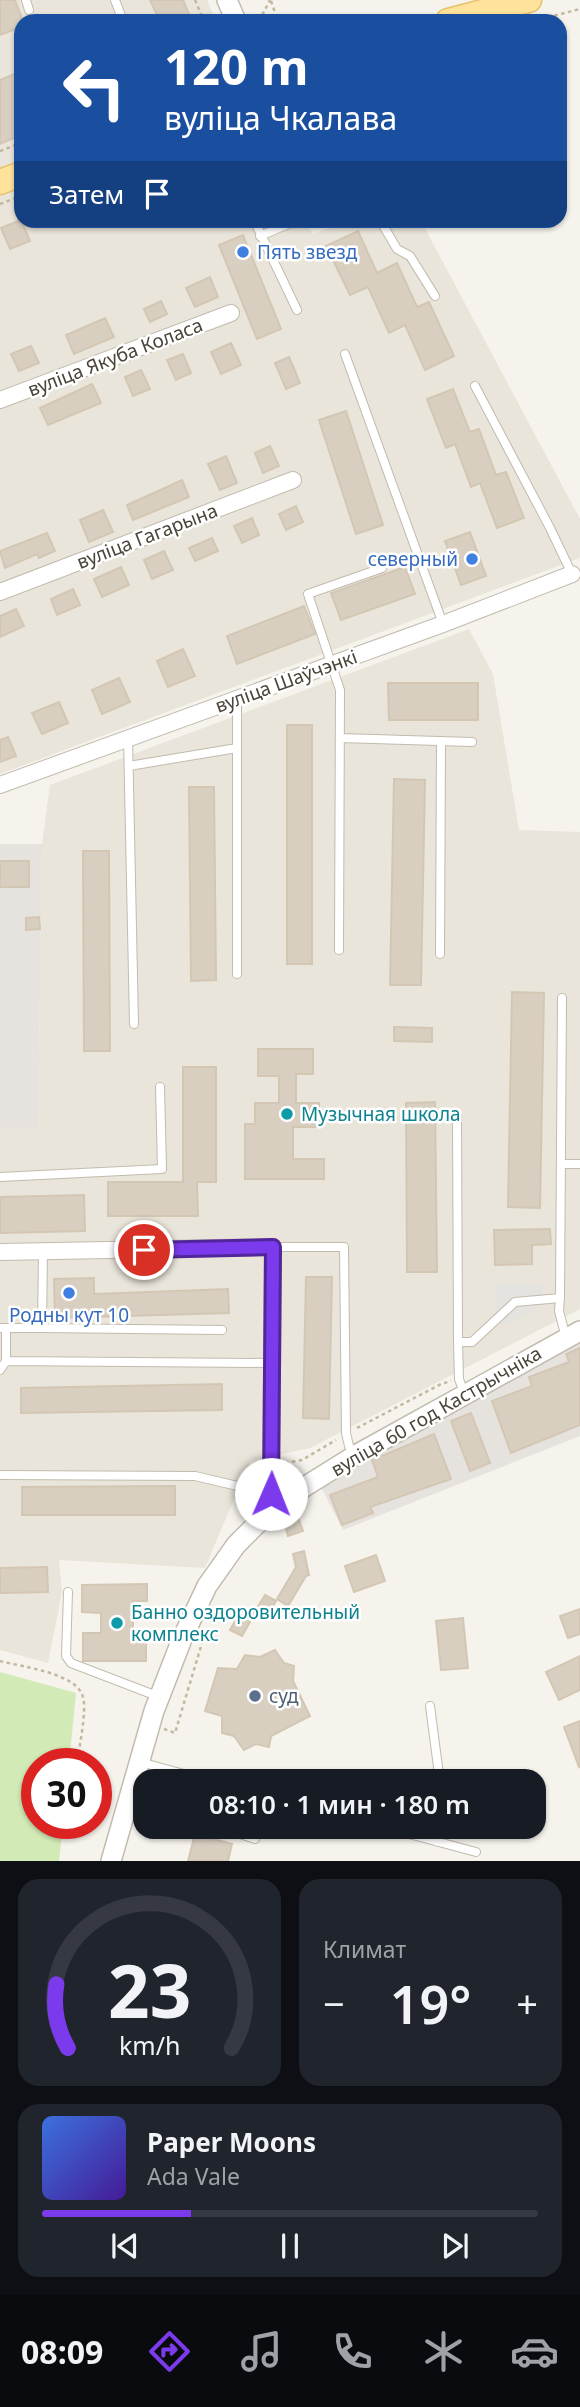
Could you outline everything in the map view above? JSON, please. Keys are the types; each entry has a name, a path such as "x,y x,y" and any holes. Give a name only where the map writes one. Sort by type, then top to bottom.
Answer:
{"main road":[{"path":"475,14 529,0"}],"street":[{"name":"вуліца Якуба Коласа","path":"0,400 230,313"},
{"name":"вуліца Гагарына","path":"0,592 293,480"},
{"name":"вуліца Шаўчэнкі","path":"0,785 331,666 572,574"},
{"path":"0,1252 273,1247 274,1499"},
{"name":"вуліца 60 год Кастрычніка","path":"139,1769 160,1697 182,1639 207,1586 274,1499 354,1457 461,1387 573,1334"},
{"name":"вуліца 60 год Кастрычніка","path":"111,1861 133,1810"}],"lane":[{"path":"26,0 30,10"},
{"path":"257,228 297,310"},
{"path":"260,236 279,228"},
{"path":"385,228 397,249 410,256 435,296"},
{"path":"345,354 443,624"},
{"path":"475,386 572,574"},
{"path":"339,950 340,690 307,594 382,568"},
{"path":"237,698 237,974"},
{"path":"128,737 134,1024"},
{"path":"340,738 472,742"},
{"path":"440,954 441,741"},
{"path":"129,766 237,748"},
{"path":"562,998 559,1311 573,1334"},
{"path":"0,1177 162,1169 160,1087"},
{"path":"457,1116 458,1342 461,1387"},
{"path":"561,1164 580,1164"},
{"path":"273,1247 344,1247 346,1433 354,1457"},
{"path":"42,1328 43,1252"},
{"path":"458,1342 472,1342 515,1302 560,1298"},
{"path":"0,1370 6,1361 3,1328 222,1330"},
{"path":"6,1361 272,1363"},
{"path":"0,1475 195,1476 274,1499"},
{"path":"68,1592 66,1656 72,1662 160,1697"},
{"path":"430,1706 438,1769"},
{"path":"140,1762 166,1769"},
{"path":"427,1839 476,1852"}],"path":[{"path":"561,14 580,9"},
{"path":"0,151 12,147 9,140"},
{"path":"272,1466 302,1460 346,1433 441,1384 461,1387"},
{"path":"151,1724 175,1733 202,1643"},
{"path":"0,1661 67,1678 79,1687 84,1700 79,1748"}],"shaded area":[{"path":"0,0 207,0 213,14 14,14 14,228 310,228 313,234 330,228 425,228 580,519 580,558 0,774"},
{"path":"469,629 493,674 519,830 580,832 580,1309 310,1448 250,1461 205,1568 59,1560 62,1592 48,1663 0,1650 0,1127 38,1127 42,844 50,785"},
{"path":"0,844 42,844 38,1128 0,1127"},
{"path":"495,1284 542,1284 543,1306 502,1326 495,1311"},
{"path":"580,1339 580,1436 343,1530 321,1487"}],"green space":[{"path":"0,1672 76,1693 71,1748 21,1748 21,1839 61,1839 59,1861 0,1861"}],"building":[{"path":"0,0 15,0 20,14 14,14 14,30 0,35"},
{"path":"150,0 183,0 189,14 157,14"},
{"path":"14,74 14,138 0,144 0,80"},
{"path":"14,223 14,228 24,228 30,241 10,249 1,228"},
{"path":"358,231 377,273 397,263 417,307 429,302 454,356 425,370 405,325 389,333 368,287 350,295 326,246"},
{"path":"243,235 281,329 257,339 219,245"},
{"path":"210,277 218,297 195,307 186,288"},
{"path":"161,301 167,314 150,322 144,309"},
{"path":"105,318 114,337 74,354 66,335"},
{"path":"231,343 241,365 221,374 211,352"},
{"path":"31,346 39,363 19,371 11,354"},
{"path":"183,354 191,373 176,380 167,360"},
{"path":"289,357 300,383 286,389 275,363"},
{"path":"141,370 150,389 133,396 125,377"},
{"path":"92,384 101,403 48,425 40,408"},
{"path":"453,389 470,432 479,429 496,475 506,472 524,518 497,528 480,483 471,487 455,444 446,448 427,399"},
{"path":"346,411 383,525 356,534 319,420"},
{"path":"270,446 279,466 263,473 255,453"},
{"path":"226,456 237,483 220,490 208,464"},
{"path":"182,480 189,497 133,520 127,505"},
{"path":"296,506 303,522 286,530 279,514"},
{"path":"103,510 113,532 89,542 80,520"},
{"path":"252,518 259,535 242,543 234,526"},
{"path":"470,532 486,576 461,585 445,541"},
{"path":"47,533 55,551 39,558 37,554 5,568 0,551"},
{"path":"212,538 218,551 195,561 189,548"},
{"path":"164,551 173,570 152,579 144,560"},
{"path":"121,567 129,585 102,597 94,579"},
{"path":"405,567 415,594 341,620 331,593"},
{"path":"73,589 80,605 57,615 51,599"},
{"path":"304,606 315,634 237,664 227,636"},
{"path":"16,609 24,626 0,637 0,616"},
{"path":"183,649 195,676 168,687 157,661"},
{"path":"119,678 130,702 102,714 92,690"},
{"path":"388,683 478,683 478,720 389,720"},
{"path":"59,702 68,723 42,734 32,713"},
{"path":"287,725 312,725 312,964 287,964"},
{"path":"8,737 16,756 0,762 0,740"},
{"path":"394,779 425,780 421,985 390,985"},
{"path":"189,787 214,787 216,980 191,981"},
{"path":"83,851 109,851 110,1051 84,1051"},
{"path":"0,861 29,861 29,887 0,887"},
{"path":"39,917 40,929 26,930 26,918"},
{"path":"512,992 544,993 540,1208 508,1207"},
{"path":"394,1027 432,1028 432,1042 394,1041"},
{"name":"Музычная школа","path":"258,1049 313,1049 313,1074 296,1074 296,1103 319,1103 319,1127 293,1127 293,1159 324,1159 324,1179 245,1179 245,1124 255,1124 255,1103 279,1103 279,1076 258,1076"},
{"path":"183,1067 216,1067 216,1182 197,1182 198,1216 108,1216 108,1182 183,1182"},
{"path":"435,1102 437,1272 407,1272 406,1103"},
{"path":"84,1195 85,1231 0,1233 0,1197"},
{"path":"550,1229 551,1244 532,1245 532,1264 495,1265 494,1230"},
{"path":"306,1277 332,1277 329,1419 303,1418"},
{"path":"94,1278 94,1294 228,1289 229,1313 55,1318 54,1279"},
{"path":"580,1348 580,1425 511,1453 492,1401 532,1386 529,1377 569,1362 566,1354"},
{"path":"222,1384 222,1410 21,1413 21,1388"},
{"path":"471,1413 490,1463 470,1471 451,1421"},
{"path":"434,1434 451,1479 370,1507 373,1513 342,1525 330,1495 378,1477 372,1460"},
{"path":"175,1486 175,1515 22,1515 22,1487"},
{"path":"299,1520 303,1531 288,1536 285,1524"},
{"path":"304,1551 309,1575 288,1606 277,1599 296,1567 293,1554"},
{"path":"376,1555 385,1581 354,1592 345,1566"},
{"path":"47,1567 48,1592 0,1593 0,1568"},
{"name":"Банно оздоровительный комплекс","path":"147,1584 147,1601 133,1601 133,1642 146,1642 146,1661 83,1661 83,1633 101,1633 101,1613 82,1612 82,1585"},
{"path":"265,1595 276,1601 265,1620 254,1613"},
{"path":"242,1609 254,1615 242,1636 230,1630"},
{"path":"580,1609 580,1634 568,1638 560,1616"},
{"path":"463,1618 468,1668 441,1670 436,1621"},
{"name":"суд","path":"275,1650 284,1663 294,1666 293,1681 310,1716 271,1736 269,1747 256,1744 244,1750 234,1736 222,1733 222,1716 205,1711 218,1668 237,1669 245,1655 260,1657"},
{"path":"580,1656 580,1690 559,1700 546,1672"},
{"path":"580,1721 580,1766 579,1767 564,1727"},
{"path":"194,1839 214,1839 232,1844 228,1861 188,1861"}],"place":[{"name":"Пять звезд","path":"243,252"},
{"name":"северный","path":"472,559"},
{"name":"Музычная школа","path":"287,1114"},
{"name":"Родны кут 10","path":"69,1293"},
{"name":"Банно оздоровительный комплекс","path":"117,1623"},
{"name":"суд","path":"255,1696"}],"route":[{"path":"144,1250 273,1247 271,1494"}]}
